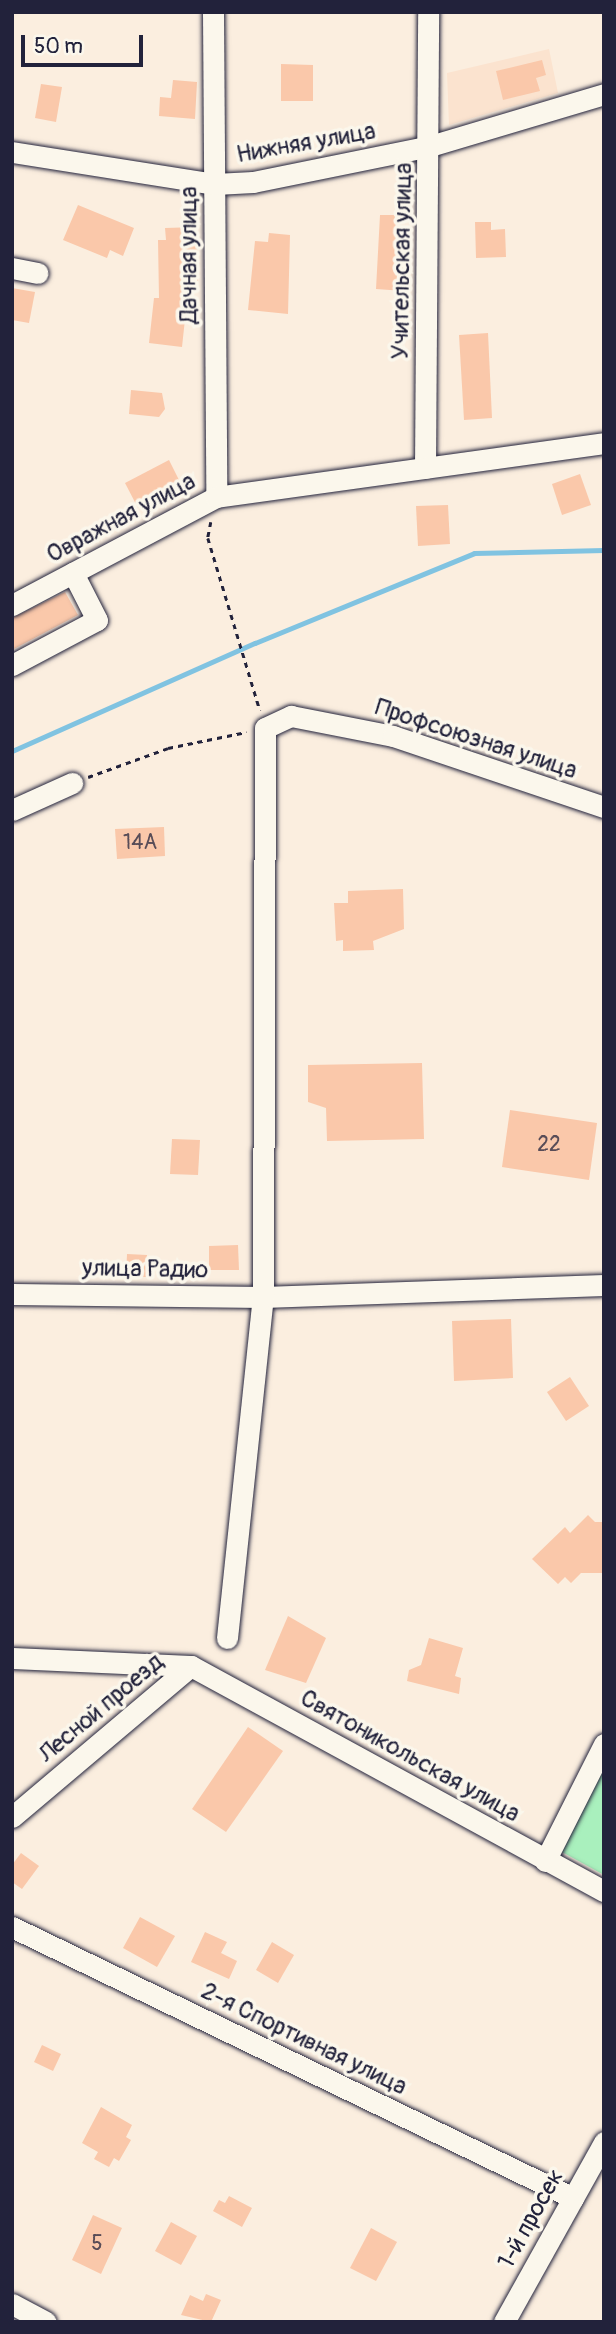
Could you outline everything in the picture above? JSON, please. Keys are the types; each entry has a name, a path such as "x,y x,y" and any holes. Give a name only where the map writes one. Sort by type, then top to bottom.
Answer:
{"street":[{"name":"Дачная улица","path":"213,12 216,497"},
{"name":"Учительская улица","path":"425,468 430,146 428,12"},
{"name":"Нижняя улица","path":"12,152 215,184 253,182 430,146 604,94"},
{"path":"12,268 38,273"},
{"name":"Овражная улица","path":"12,606 216,497 604,443"},
{"path":"12,665 97,620 72,573"},
{"name":"Профсоюзная улица","path":"265,729 291,716 393,736 604,807"},
{"path":"227,1638 270,1296 265,729"},
{"path":"12,810 72,783"},
{"name":"улица Радио","path":"12,1294 270,1296 604,1285"},
{"path":"12,1658 191,1666"},
{"name":"Лесной проезд","path":"12,1817 191,1666"},
{"name":"Святоникольская улица","path":"191,1666 604,1891"},
{"path":"545,1861 604,1744"},
{"name":"2-я Спортивная улица","path":"12,1927 543,2176 573,2198"},
{"name":"1-й просек","path":"504,2322 604,2142"},
{"path":"12,2304 46,2322"}],"path":[{"path":"72,783 168,747 265,729 208,538 216,497"}],"shaded area":[{"path":"549,49 558,93 449,125 447,73"}],"green space":[{"path":"604,1769 604,1875 562,1852"}],"building":[{"path":"542,60 546,75 536,78 540,91 503,100 496,71"},
{"path":"281,64 313,65 313,101 281,101"},
{"path":"173,80 197,82 195,119 159,116 160,97 171,98"},
{"path":"41,84 62,87 56,122 35,118"},
{"path":"78,205 134,228 123,256 110,250 107,258 63,240"},
{"path":"380,215 395,215 397,249 406,250 404,291 376,289"},
{"path":"475,222 491,222 491,230 505,229 506,257 476,258"},
{"path":"197,227 198,281 189,282 182,347 149,343 154,298 159,298 158,240 166,240 165,228"},
{"path":"269,233 290,235 288,314 248,310 255,241 268,242"},
{"path":"12,288 35,292 29,323 12,320"},
{"path":"488,333 492,418 464,420 459,335"},
{"path":"131,390 162,393 165,409 159,417 129,414"},
{"path":"169,460 182,486 138,508 125,483"},
{"path":"580,474 591,505 562,515 552,484"},
{"path":"448,505 450,544 418,546 416,506"},
{"path":"65,592 78,615 12,650 12,618"},
{"path":"164,827 165,856 117,859 115,829"},
{"path":"403,889 404,929 373,941 374,950 343,951 343,940 336,941 334,903 348,903 348,891"},
{"path":"422,1063 424,1139 327,1141 326,1108 308,1102 308,1065"},
{"path":"510,1110 597,1123 589,1180 502,1167"},
{"path":"172,1139 200,1140 198,1175 170,1174"},
{"path":"238,1245 239,1270 209,1270 209,1246"},
{"path":"127,1254 147,1255 146,1277 126,1277"},
{"path":"511,1319 513,1378 454,1381 452,1321"},
{"path":"570,1377 589,1406 566,1421 547,1392"},
{"path":"588,1515 595,1522 604,1522 604,1573 581,1573 571,1583 565,1577 558,1584 532,1559 565,1527 570,1533"},
{"path":"288,1616 326,1638 306,1683 265,1670"},
{"path":"429,1638 463,1648 455,1676 461,1678 459,1694 407,1681 409,1670 421,1665"},
{"path":"248,1727 283,1751 226,1832 192,1809"},
{"path":"21,1853 39,1866 22,1889 12,1882 12,1865"},
{"path":"140,1917 175,1936 157,1967 123,1948"},
{"path":"205,1932 227,1942 221,1953 237,1961 229,1979 191,1962"},
{"path":"272,1942 294,1955 278,1983 256,1970"},
{"path":"42,2045 61,2054 53,2071 34,2062"},
{"path":"101,2107 132,2125 126,2137 131,2140 119,2161 114,2158 109,2167 94,2159 98,2152 82,2143"},
{"path":"229,2196 252,2208 242,2227 213,2211 219,2200 225,2203"},
{"path":"93,2215 122,2228 101,2274 72,2260"},
{"path":"171,2222 197,2236 181,2265 155,2251"},
{"path":"371,2228 397,2242 376,2281 350,2268"},
{"path":"206,2294 221,2300 211,2322 181,2315 190,2295 203,2301"}],"waterway":[{"path":"12,751 255,643 474,553 604,550"}]}
